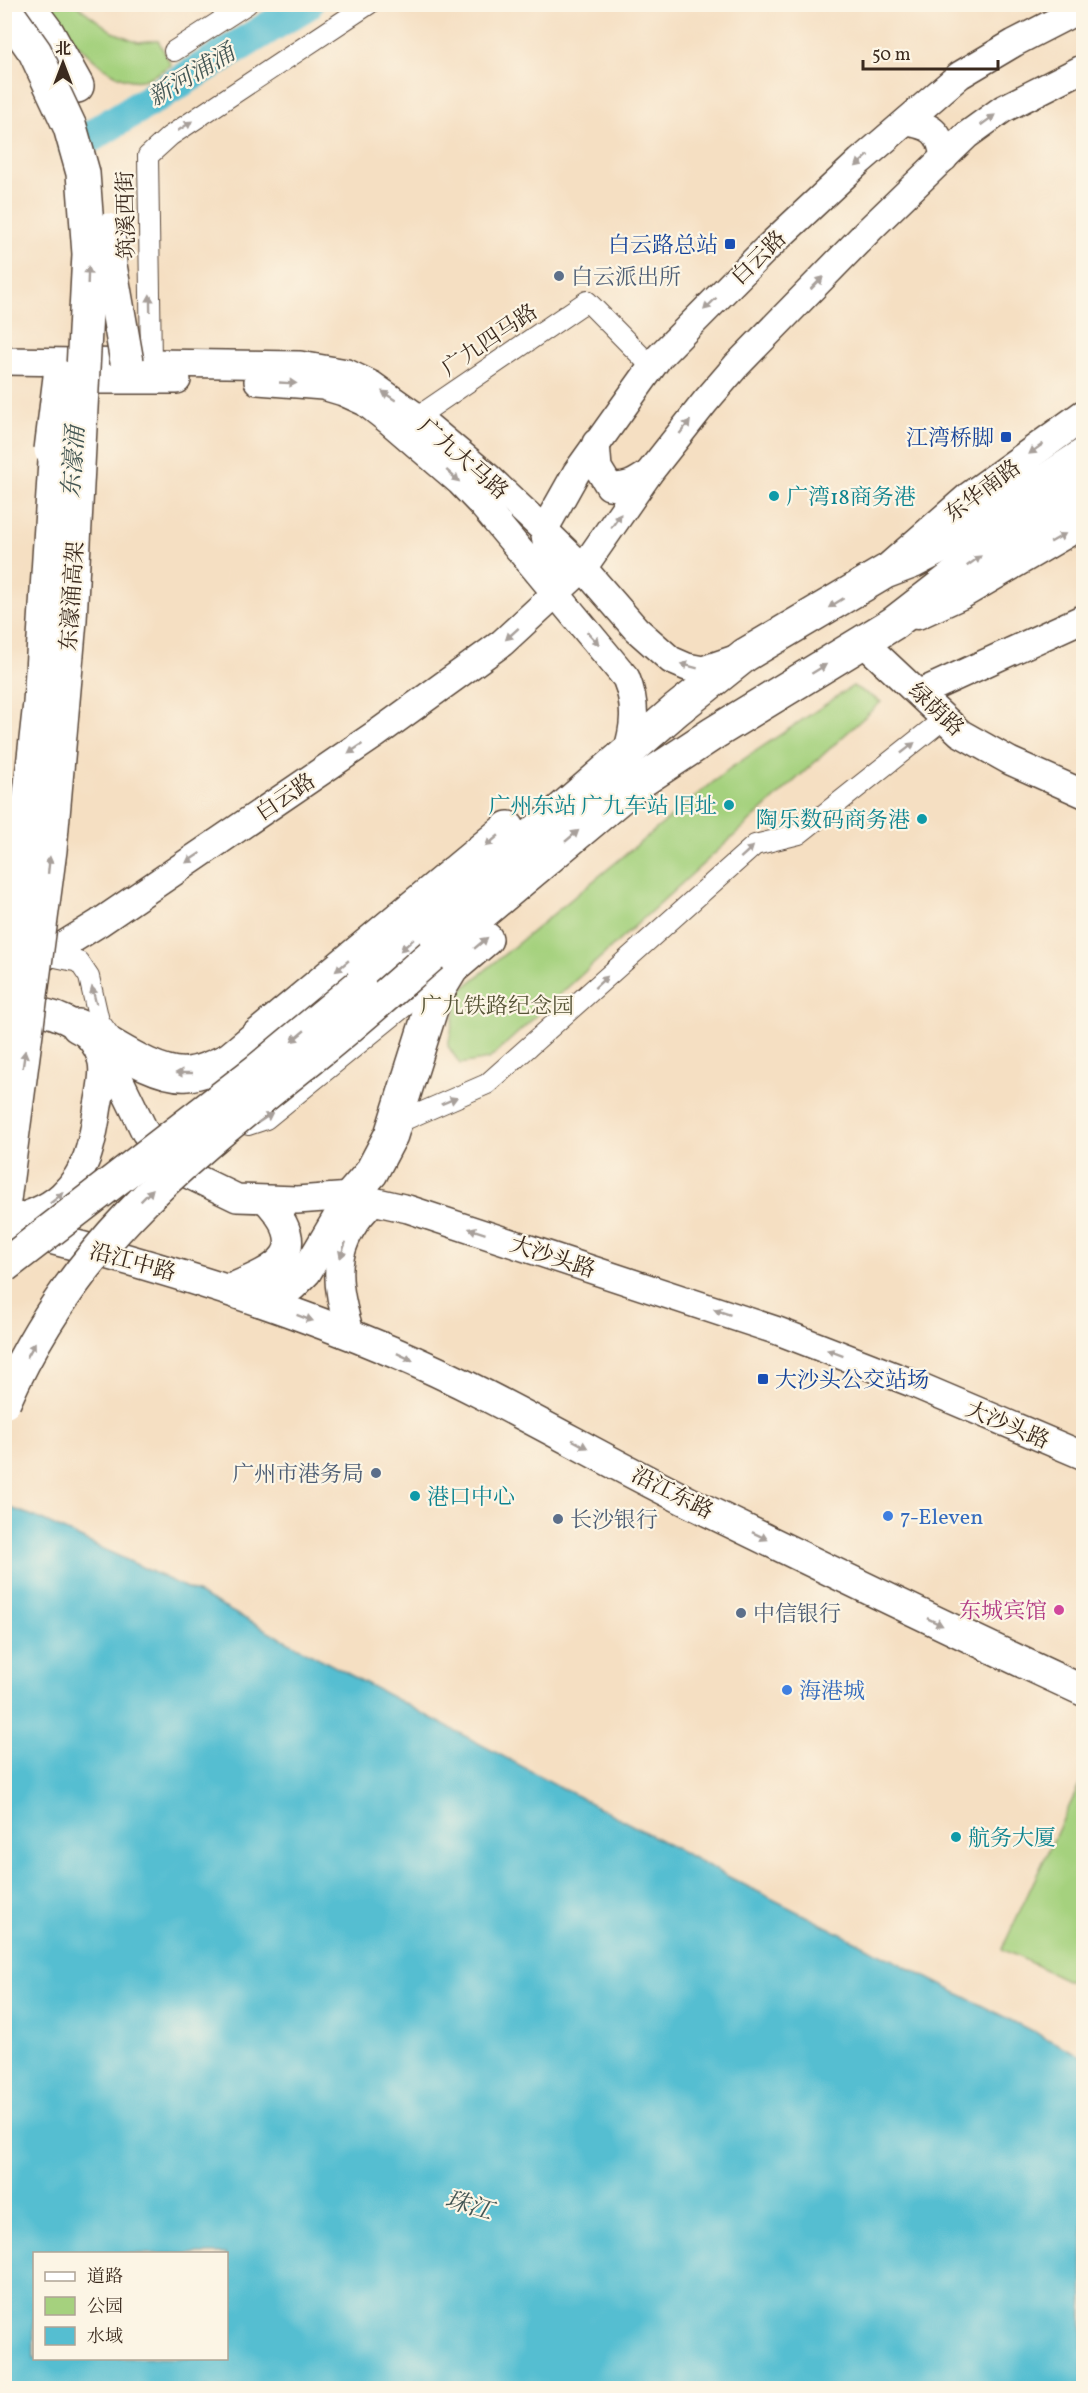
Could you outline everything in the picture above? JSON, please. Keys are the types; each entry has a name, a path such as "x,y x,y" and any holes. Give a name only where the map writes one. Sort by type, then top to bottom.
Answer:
{"highway":[{"path":"26,4 63,58 77,86 97,146 103,176 110,265 134,368"},
{"name":"东濠涌高架","path":"4,10 48,81 69,152 72,202 46,373 40,703 4,1030"},
{"name":"东濠涌高架","path":"4,10 35,52 70,127 83,173 89,254 70,620 50,850 4,1200"},
{"path":"4,868 29,604 46,373"},
{"path":"4,1266 258,1070 359,986 630,744 745,655 885,572 914,561 969,532 1083,455"},
{"path":"4,1402 52,1313 94,1254 131,1211 202,1145 322,1049 442,962 635,785 714,733 894,623 974,561 1083,485"},
{"path":"78,1026 146,1064 167,1072 187,1075 231,1059 567,778 630,744"},
{"path":"362,1198 371,1173 395,1124 435,996 442,962"}],"main road":[{"name":"白云路","path":"544,530 596,443 651,366 697,316 766,249 960,75 1014,43 1083,8"},
{"name":"白云路","path":"4,983 99,923 376,734 502,643 583,568 649,473 736,366 967,135 1003,109 1083,68"},
{"path":"906,122 925,124 938,133 944,158"},
{"path":"4,361 46,373"},
{"name":"广九大马路","path":"134,368 326,367 372,385 417,417 488,477 583,568 636,629 671,660 687,667 703,670 745,655"},
{"path":"4,380 46,373 134,368"},
{"name":"广九大马路","path":"134,368 300,384 343,392 364,402 460,482 508,535 626,678 633,695 630,744"},
{"name":"东华南路","path":"885,572 962,504 1083,415"},
{"path":"596,443 598,468 609,486 619,488 630,485 649,473"},
{"path":"894,623 961,594 1083,522"},
{"path":"544,530 555,594"},
{"path":"920,693 1083,618"},
{"name":"绿荫路","path":"863,642 920,693 960,733 1000,756 1083,794"},
{"path":"4,1010 26,1008 50,1012 78,1026 96,1049 102,1062 101,1084 90,1154 79,1176 61,1196 38,1212 4,1222"},
{"name":"大沙头路","path":"78,1026 109,1058 145,1132 162,1156 181,1171 237,1198 266,1200 362,1198 408,1209 778,1331 1083,1456"},
{"path":"259,1301 292,1286 306,1272 340,1210 362,1198"},
{"path":"351,1335 339,1298 337,1278 340,1259 349,1232 361,1213 362,1198"},
{"path":"227,1289 277,1266 285,1256 288,1242 284,1226 277,1211 266,1200"},
{"name":"沿江中路","path":"4,1227 172,1270 259,1301"},
{"name":"沿江东路","path":"259,1301 351,1335 507,1406 688,1501 934,1622 1083,1691"}],"street":[{"path":"174,51 247,4"},
{"name":"筑溪西街","path":"134,368 148,156 170,136 369,4"},
{"name":"广九四马路","path":"417,417 587,301 651,366"},
{"path":"395,1124 487,1084 755,845 799,834 945,718"},
{"path":"46,955 79,962 89,977 99,1020 118,1047"},
{"path":"231,1059 220,1071 219,1090 242,1122 248,1125 257,1124 365,1041 442,962"}],"green space":[{"path":"42,5 76,5 113,32 138,42 158,40 171,65 142,80 128,79 114,74 87,54"},
{"name":"广九铁路纪念园","path":"853,686 881,702 489,1059 460,1064 448,1046 459,992 729,769"},
{"path":"1083,1777 1083,1988 1002,1949"}],"water":[{"name":"珠江","path":"5,1506 33,1516 195,1592 731,1878 1083,2057 1083,2388 5,2388"}],"waterway":[{"name":"新河浦涌","path":"75,146 307,4"}],"place":[{"name":"白云路总站","path":"730,244"},
{"name":"白云派出所","path":"559,276"},
{"name":"江湾桥脚","path":"1006,437"},
{"name":"广湾18商务港","path":"774,496"},
{"name":"广州东站 广九车站 旧址","path":"729,805"},
{"name":"陶乐数码商务港","path":"922,819"},
{"name":"大沙头公交站场","path":"763,1379"},
{"name":"广州市港务局","path":"376,1473"},
{"name":"港口中心","path":"415,1496"},
{"name":"7-Eleven","path":"888,1516"},
{"name":"长沙银行","path":"558,1519"},
{"name":"东城宾馆","path":"1059,1610"},
{"name":"中信银行","path":"741,1613"},
{"name":"海港城","path":"787,1690"},
{"name":"航务大厦","path":"956,1837"}],"water label":[{"name":"东濠涌","path":"73,462"}]}
